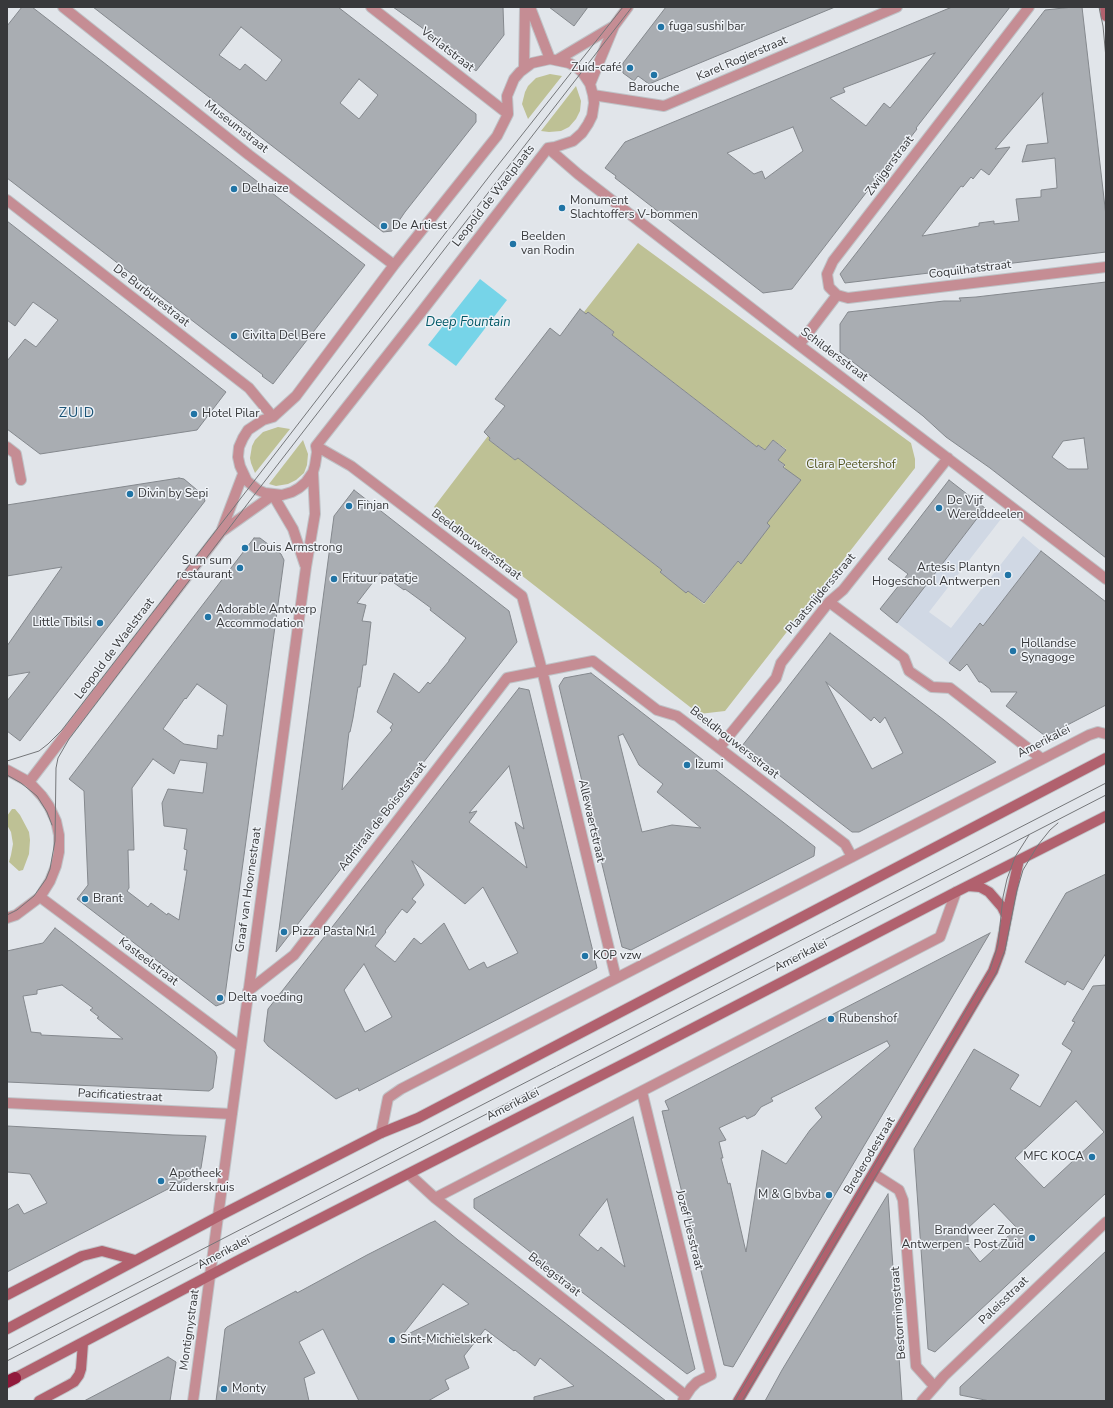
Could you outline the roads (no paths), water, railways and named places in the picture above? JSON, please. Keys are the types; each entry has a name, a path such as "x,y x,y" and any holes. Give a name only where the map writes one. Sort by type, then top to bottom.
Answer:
{"main road":[{"path":"1105,7 1106,16"},
{"path":"7,1329 219,1216 381,1133 412,1121 432,1111 1106,758"},
{"name":"Amerikalei","path":"11,1380 241,1259 1106,816"},
{"name":"Brederodestraat","path":"738,1401 993,971 1000,952 1019,860"},
{"path":"968,886 980,887 989,892 1002,907 1007,917"},
{"path":"7,1295 82,1256 94,1252 102,1251 135,1260"},
{"path":"39,1401 74,1382 79,1376 83,1343"}],"street":[{"name":"Museumstraat","path":"63,7 249,155 394,265"},
{"name":"Verlatstraat","path":"371,7 508,114"},
{"path":"524,68 525,7"},
{"path":"530,7 554,60"},
{"path":"590,84 614,26 628,7"},
{"name":"Karel Rogierstraat","path":"593,95 664,106 897,7"},
{"name":"Zwijgerstraat","path":"837,296 828,287 827,274 829,267 1029,7"},
{"path":"316,446 316,457 313,472 306,482 299,488 287,494 273,495 258,490 247,481 240,466 238,456 239,447 248,430 263,420 273,417 296,396 394,265 497,136 508,114 507,96 510,87 524,68 538,61 554,60 614,26"},
{"name":"Leopold de Waelplaats","path":"316,446 548,148 573,141 582,133 588,124 592,116 594,103 590,84 582,72 576,67 554,60"},
{"name":"Schildersstraat","path":"548,148 578,174 799,345 1106,579"},
{"name":"De Burburestraat","path":"7,200 249,388 273,417"},
{"name":"Coquilhatstraat","path":"837,296 848,298 1106,266"},
{"path":"799,345 837,296"},
{"name":"Beeldhouwersstraat","path":"316,446 351,466 522,596 542,670 593,661 657,710 677,716 845,844 852,857"},
{"path":"7,447 16,454 21,480"},
{"name":"Plaatsnijdersstraat","path":"719,748 776,678 781,662 829,602 843,590 948,458"},
{"name":"Graaf van Hoornestraat","path":"219,1216 248,991 306,567 315,514 313,472"},
{"name":"Leopold de Waelstraat","path":"29,782 221,532 243,474"},
{"name":"Leopold de Waelstraat","path":"221,532 273,495"},
{"name":"Graaf van Hoornestraat","path":"273,495 293,529 306,567"},
{"path":"829,602 904,658 910,671 932,687 950,688 1042,759"},
{"name":"Allewaertstraat","path":"542,670 616,978"},
{"name":"Admiraal de Boisotstraat","path":"248,991 294,955 507,678 542,670"},
{"name":"Amerikalei","path":"381,1133 388,1098 401,1089 1089,735 1098,732 1106,734"},
{"path":"7,770 29,782 42,796 49,806 56,821 59,835 59,852 56,866 50,881 40,897 16,915 7,918"},
{"path":"435,1198 940,937 956,892"},
{"name":"Kasteelstraat","path":"40,897 241,1047"},
{"name":"Jozef Liesstraat","path":"642,1092 711,1375 697,1382 684,1398"},
{"name":"Pacificatiestraat","path":"7,1104 232,1114"},
{"name":"Belegstraat","path":"409,1174 435,1198 684,1398"},
{"name":"Bestormingstraat","path":"874,1174 899,1190 903,1200 916,1366 934,1386"},
{"name":"Montignystraat","path":"193,1401 219,1216"},
{"name":"Paleisstraat","path":"925,1400 934,1386 1106,1222"}],"water":[{"name":"Deep Fountain","path":"480,279 507,300 456,366 428,345"}],"tram line":[{"path":"7,761 39,751 62,730 491,174 623,7"},
{"path":"7,915 17,910 34,896 46,879 50,869 55,841 56,768 58,758 69,739 258,490 632,7"},
{"path":"1099,7 1103,26 1106,58"},
{"path":"7,775 21,783 37,796 47,812 52,825"},
{"path":"7,1350 1106,783"},
{"path":"7,1361 1106,795"},
{"path":"742,1401 996,973 1005,950 1017,890 1023,870 1038,845 1050,830 1058,823"},
{"path":"735,1401 990,970 998,945 1003,897 1007,879 1015,857 1029,835"}],"place":[{"name":"fuga sushi bar","path":"661,27"},
{"name":"Zuid-café","path":"630,68"},
{"name":"Barouche","path":"654,75"},
{"name":"Delhaize","path":"234,189"},
{"name":"Monument Slachtoffers V-bommen","path":"562,208"},
{"name":"De Artiest","path":"384,226"},
{"name":"Beelden van Rodin","path":"513,244"},
{"name":"Civilta Del Bere","path":"234,336"},
{"name":"Hotel Pilar","path":"194,414"},
{"name":"Divin by Sepi","path":"130,494"},
{"name":"Finjan","path":"349,506"},
{"name":"De Vijf Werelddeelen","path":"939,508"},
{"name":"Louis Armstrong","path":"245,548"},
{"name":"Sum sum restaurant","path":"240,568"},
{"name":"Artesis Plantyn Hogeschool Antwerpen","path":"1008,575"},
{"name":"Frituur patatje","path":"334,579"},
{"name":"Adorable Antwerp Accommodation","path":"208,617"},
{"name":"Little Tbilsi","path":"100,623"},
{"name":"Hollandse Synagoge","path":"1013,651"},
{"name":"Izumi","path":"687,765"},
{"name":"Brant","path":"85,899"},
{"name":"Pizza Pasta Nr1","path":"284,932"},
{"name":"KOP vzw","path":"585,956"},
{"name":"Delta voeding","path":"220,998"},
{"name":"Rubenshof","path":"831,1019"},
{"name":"MFC KOCA","path":"1092,1157"},
{"name":"Apotheek Zuiderskruis","path":"161,1181"},
{"name":"M & G bvba","path":"829,1195"},
{"name":"Brandweer Zone Antwerpen - Post Zuid","path":"1032,1238"},
{"name":"Sint-Michielskerk","path":"392,1340"},
{"name":"Monty","path":"224,1389"}],"district":[{"name":"ZUID","path":"77,414"}],"park label":[{"name":"Clara Peetershof","path":"851,465"}]}
